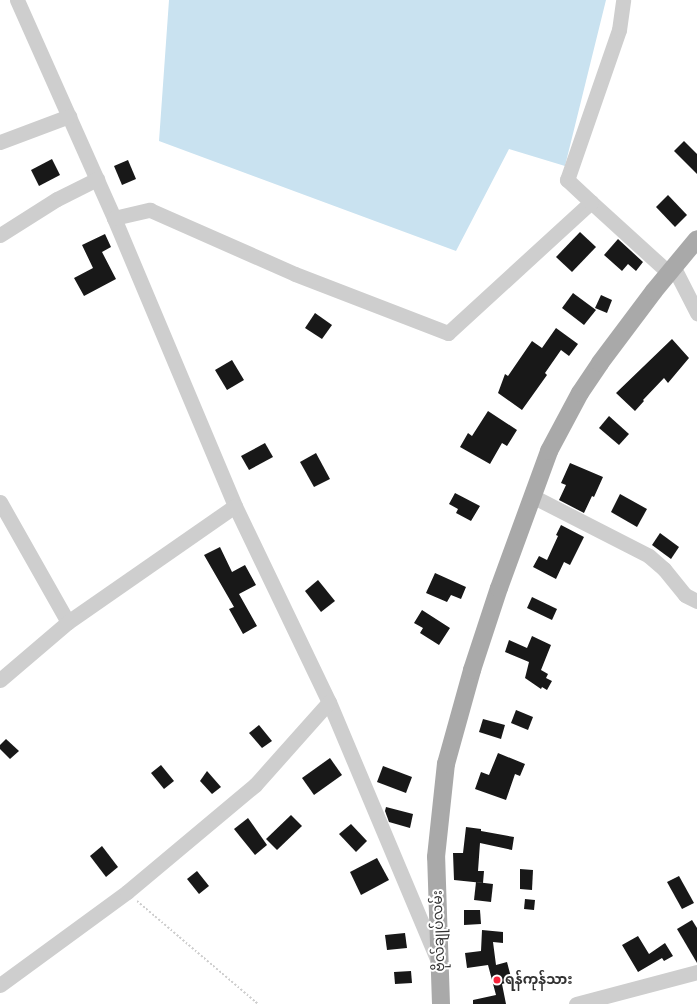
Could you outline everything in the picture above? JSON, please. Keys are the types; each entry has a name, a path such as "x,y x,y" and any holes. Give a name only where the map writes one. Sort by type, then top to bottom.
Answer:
{"main road":[{"name":"ဗိုလ်ချုပ်လမ်း","path":"440,1004 436,857 446,764 472,670 549,451 580,393 600,363 697,239"}],"street":[{"path":"17,0 114,218 235,506 329,702 440,966"},
{"path":"622,0 619,30 567,180 672,271 697,288"},
{"path":"0,142 69,116"},
{"path":"0,235 57,199 97,179"},
{"path":"114,218 150,210 295,274 448,333 591,202"},
{"path":"672,271 697,313"},
{"path":"532,496 649,556 664,569 685,595 697,601"},
{"path":"0,502 68,622"},
{"path":"0,680 68,622 235,506"},
{"path":"0,985 127,892 255,785 329,702"},
{"path":"576,1004 697,972"}],"path":[{"path":"127,892 258,1004"}],"water":[{"path":"169,0 606,0 565,166 509,149 456,251 159,141"}],"building":[{"path":"684,141 697,154 697,174 674,151"},
{"path":"52,159 60,175 39,186 31,170"},
{"path":"128,160 136,179 122,185 114,166"},
{"path":"668,195 687,215 675,227 656,207"},
{"path":"580,232 596,247 572,272 556,257"},
{"path":"105,234 111,247 102,252 116,279 84,296 74,278 93,268 82,245"},
{"path":"618,239 643,262 636,271 628,264 622,271 604,255"},
{"path":"573,293 596,310 584,325 562,308"},
{"path":"601,295 612,300 607,313 595,308"},
{"path":"315,313 332,325 322,339 305,328"},
{"path":"556,328 578,344 569,356 561,350 545,373 547,375 522,410 498,393 505,374 508,376 532,341 542,348"},
{"path":"672,339 689,358 668,383 664,378 643,400 644,401 635,411 616,393"},
{"path":"232,360 244,380 227,390 215,370"},
{"path":"488,411 517,430 507,446 502,443 490,464 460,447 468,433 472,436"},
{"path":"609,416 629,434 619,445 599,428"},
{"path":"265,443 273,457 249,470 241,456"},
{"path":"316,453 330,479 314,487 300,462"},
{"path":"570,463 603,477 594,497 592,496 584,513 559,500 566,485 561,483"},
{"path":"455,493 480,506 471,521 456,513 458,509 449,504"},
{"path":"620,494 647,509 637,527 611,512"},
{"path":"561,525 584,537 570,565 564,562 556,579 533,567 539,556 547,560 558,536 556,535"},
{"path":"660,533 679,547 671,559 652,545"},
{"path":"220,547 232,572 245,565 256,585 239,594 257,626 243,634 229,609 234,607 204,555"},
{"path":"435,573 466,587 461,599 451,595 447,602 426,593"},
{"path":"318,580 335,601 321,612 305,591"},
{"path":"532,597 557,609 552,620 527,608"},
{"path":"422,610 450,628 439,645 420,633 423,628 414,623"},
{"path":"532,636 551,645 541,670 548,674 546,678 552,681 547,690 542,687 541,689 525,678 529,662 505,652 509,640 527,648"},
{"path":"516,710 533,717 528,730 511,723"},
{"path":"483,719 505,725 501,739 479,732"},
{"path":"259,725 272,741 262,748 249,733"},
{"path":"6,739 19,751 10,759 0,749 0,745"},
{"path":"498,753 525,764 520,776 515,774 506,800 475,789 481,772 489,775"},
{"path":"330,758 342,775 314,795 302,778"},
{"path":"161,765 174,781 164,789 151,773"},
{"path":"383,766 412,777 406,793 377,782"},
{"path":"207,771 221,787 212,794 200,781"},
{"path":"386,807 413,814 410,828 389,822 385,811"},
{"path":"291,815 302,826 277,850 266,839"},
{"path":"248,818 267,845 255,855 234,829"},
{"path":"351,824 367,841 356,852 339,834"},
{"path":"466,827 514,837 512,850 480,843 478,871 484,871 483,883 454,880 453,853 463,853"},
{"path":"102,846 118,867 106,877 90,856"},
{"path":"377,858 389,880 361,895 350,872"},
{"path":"520,869 533,870 532,890 520,889"},
{"path":"197,871 209,886 199,894 187,879"},
{"path":"679,876 694,903 682,909 667,882"},
{"path":"476,882 493,884 491,902 474,900"},
{"path":"525,899 535,900 534,910 524,909"},
{"path":"464,910 480,910 481,924 464,925"},
{"path":"692,920 697,928 697,963 677,929"},
{"path":"482,930 503,932 503,943 493,942 496,965 507,962 512,981 502,984 506,1004 473,1004 473,1000 496,995 488,965 467,968 465,953 481,951"},
{"path":"405,933 407,948 387,950 385,935"},
{"path":"638,936 649,954 665,943 673,956 664,961 662,958 638,972 622,945"},
{"path":"411,971 412,983 395,984 394,972"}],"place":[{"name":"ရန်ကုန်သား","path":"497,980"}]}
